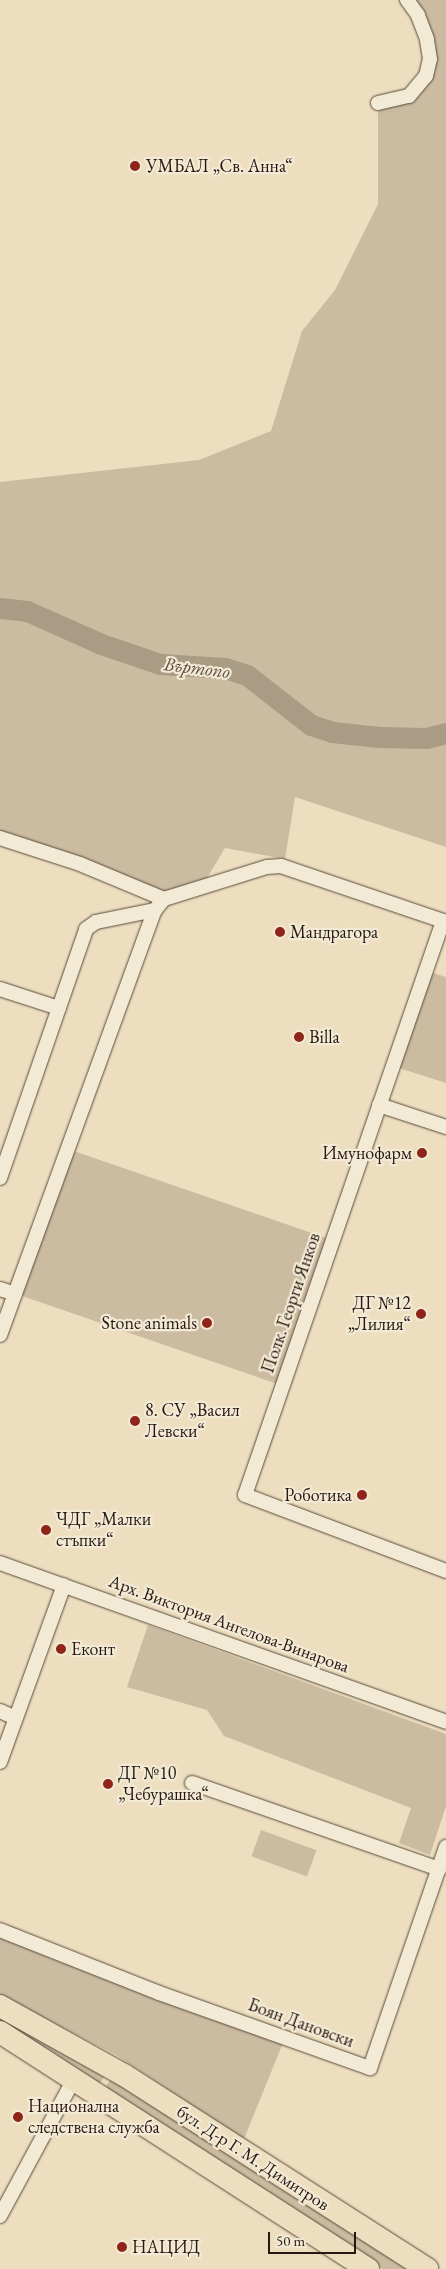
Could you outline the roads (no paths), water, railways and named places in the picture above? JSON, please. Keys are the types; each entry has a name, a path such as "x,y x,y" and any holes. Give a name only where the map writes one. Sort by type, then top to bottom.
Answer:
{"main road":[{"name":"бул. Д-р Г. М. Димитров","path":"0,2006 124,2075 427,2269"},
{"name":"бул. Д-р Г. М. Димитров","path":"0,2032 368,2269"}],"street":[{"path":"378,102 409,96 426,76 430,59 427,39 418,15 407,0"},
{"path":"0,838 80,864 159,904"},
{"path":"0,1178 86,929 96,922 159,904 266,866 281,866 444,921"},
{"path":"0,1335 159,904"},
{"name":"Полк. Георги Янков","path":"444,921 245,1495 446,1571"},
{"path":"0,988 59,1008"},
{"path":"379,1106 446,1127"},
{"path":"0,1289 15,1294"},
{"name":"Арх. Виктория Ангелова-Винарова","path":"0,1563 446,1722"},
{"path":"0,1762 64,1585"},
{"path":"0,1712 16,1718"},
{"path":"192,1783 439,1869"},
{"name":"Боян Дановски","path":"0,1930 159,1993 370,2068 446,1847"},
{"path":"0,2216 74,2079"}],"waterway":[{"name":"Въртопо","path":"0,608 27,611 101,644 160,664 225,668 247,675 311,725 332,732 379,737 426,738 446,733"}],"place":[{"name":"УМБАЛ „Св. Анна“","path":"135,166"},
{"name":"Мандрагора","path":"280,932"},
{"name":"Billa","path":"299,1037"},
{"name":"Имунофарм","path":"422,1153"},
{"name":"ДГ №12 „Лилия“","path":"421,1314"},
{"name":"Stone animals","path":"207,1323"},
{"name":"8. СУ „Васил Левски“","path":"135,1421"},
{"name":"Роботика","path":"362,1495"},
{"name":"ЧДГ „Малки стъпки“","path":"46,1530"},
{"name":"Еконт","path":"61,1649"},
{"name":"ДГ №10 „Чебурашка“","path":"108,1784"},
{"name":"Национална следствена служба","path":"18,2117"},
{"name":"НАЦИД","path":"122,2247"}]}
